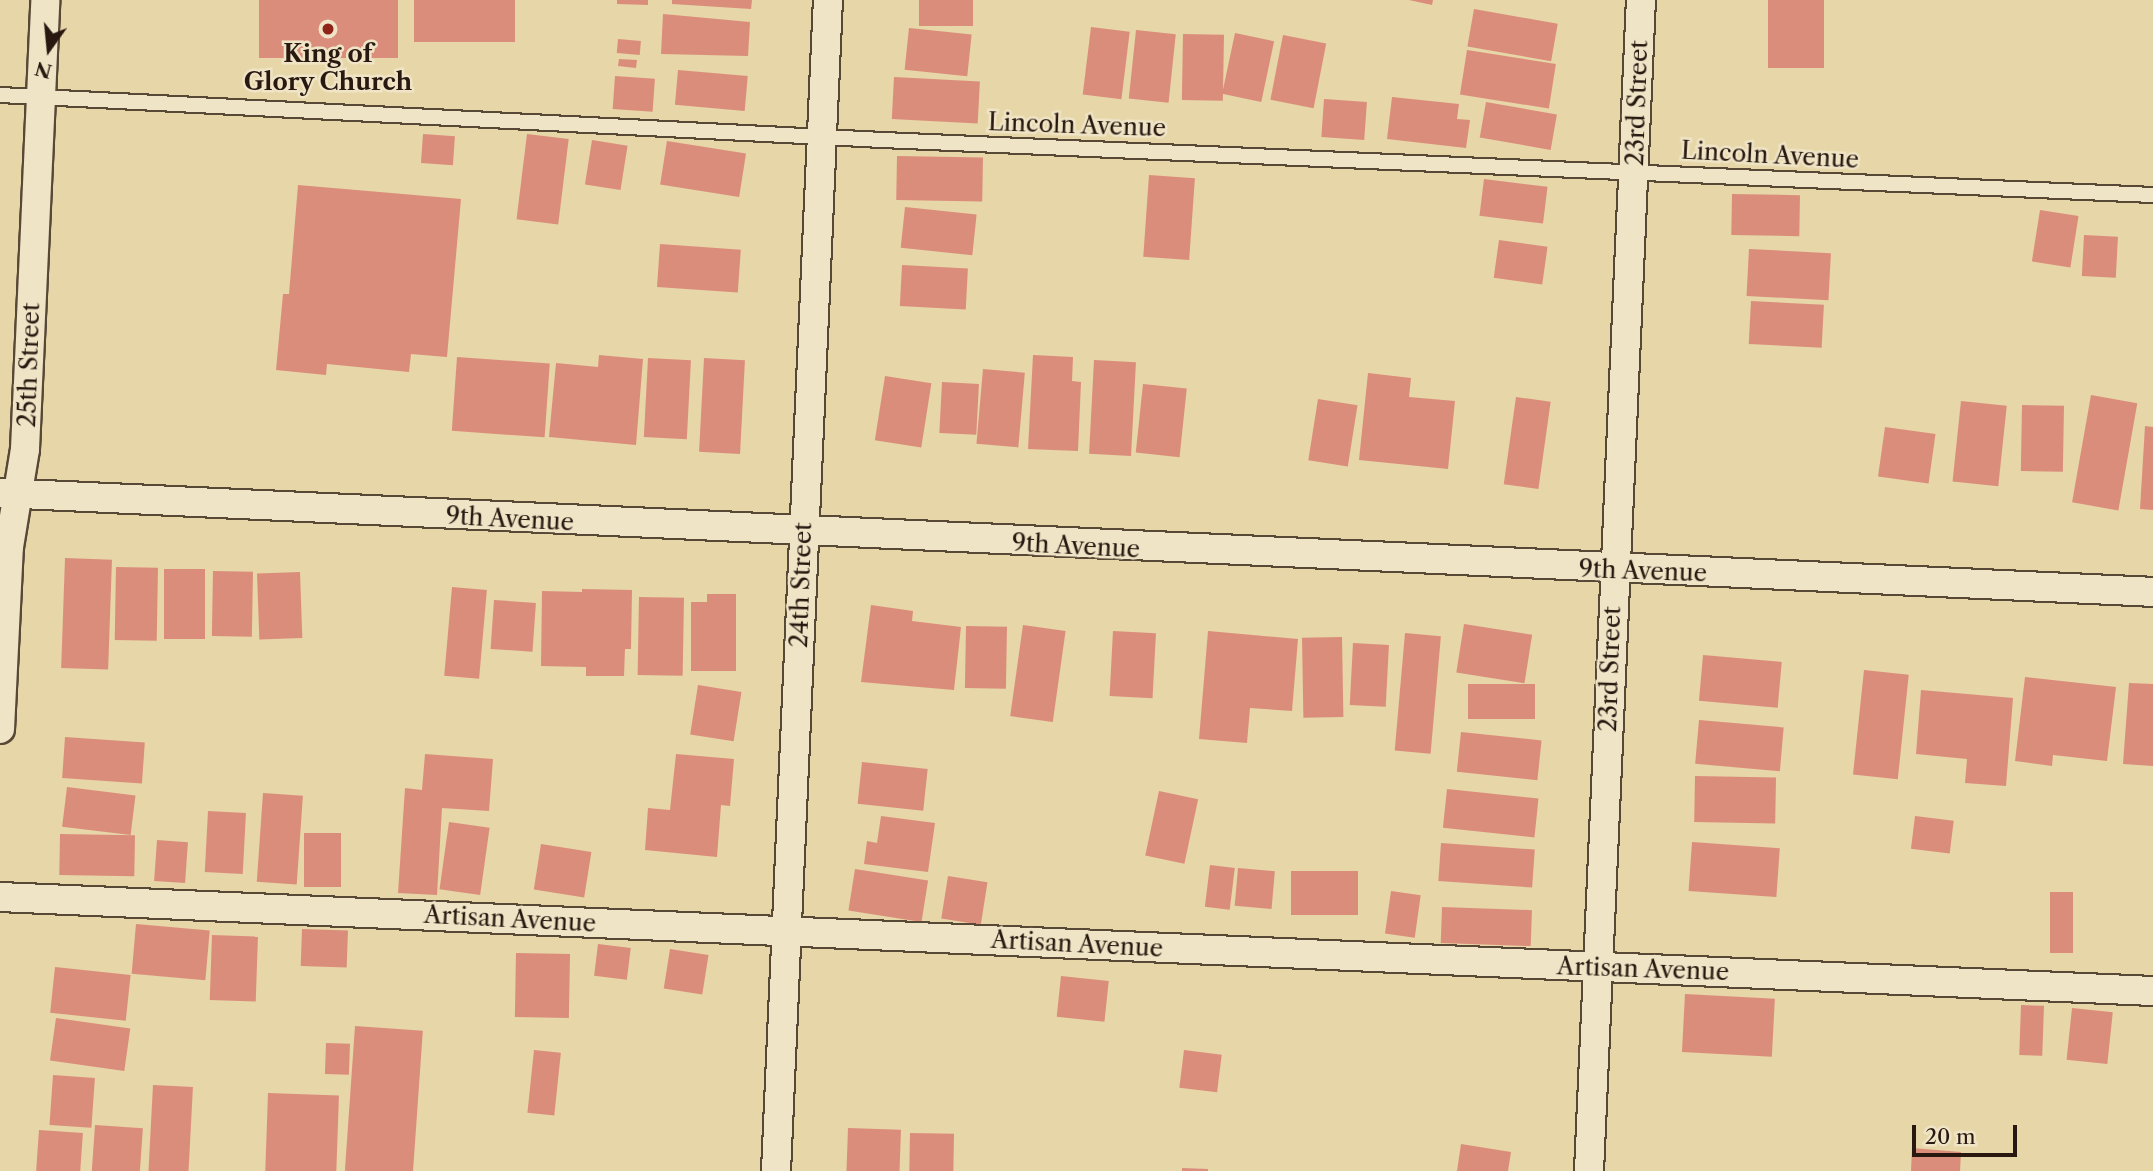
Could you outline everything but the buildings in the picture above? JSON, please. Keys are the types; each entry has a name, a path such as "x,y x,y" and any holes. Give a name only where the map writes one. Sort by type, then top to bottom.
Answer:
{"street":[{"name":"25th Street","path":"0,729 9,494 25,440 45,0"},
{"name":"24th Street","path":"776,1171 828,0"},
{"name":"23rd Street","path":"1589,1171 1641,0"},
{"name":"9th Avenue","path":"9,494 803,533 2153,592"},
{"name":"Artisan Avenue","path":"0,897 2153,991"}],"lane":[{"name":"Lincoln Avenue","path":"0,95 823,136 2153,195"}],"place":[{"name":"King of Glory Church","path":"328,29"}]}
